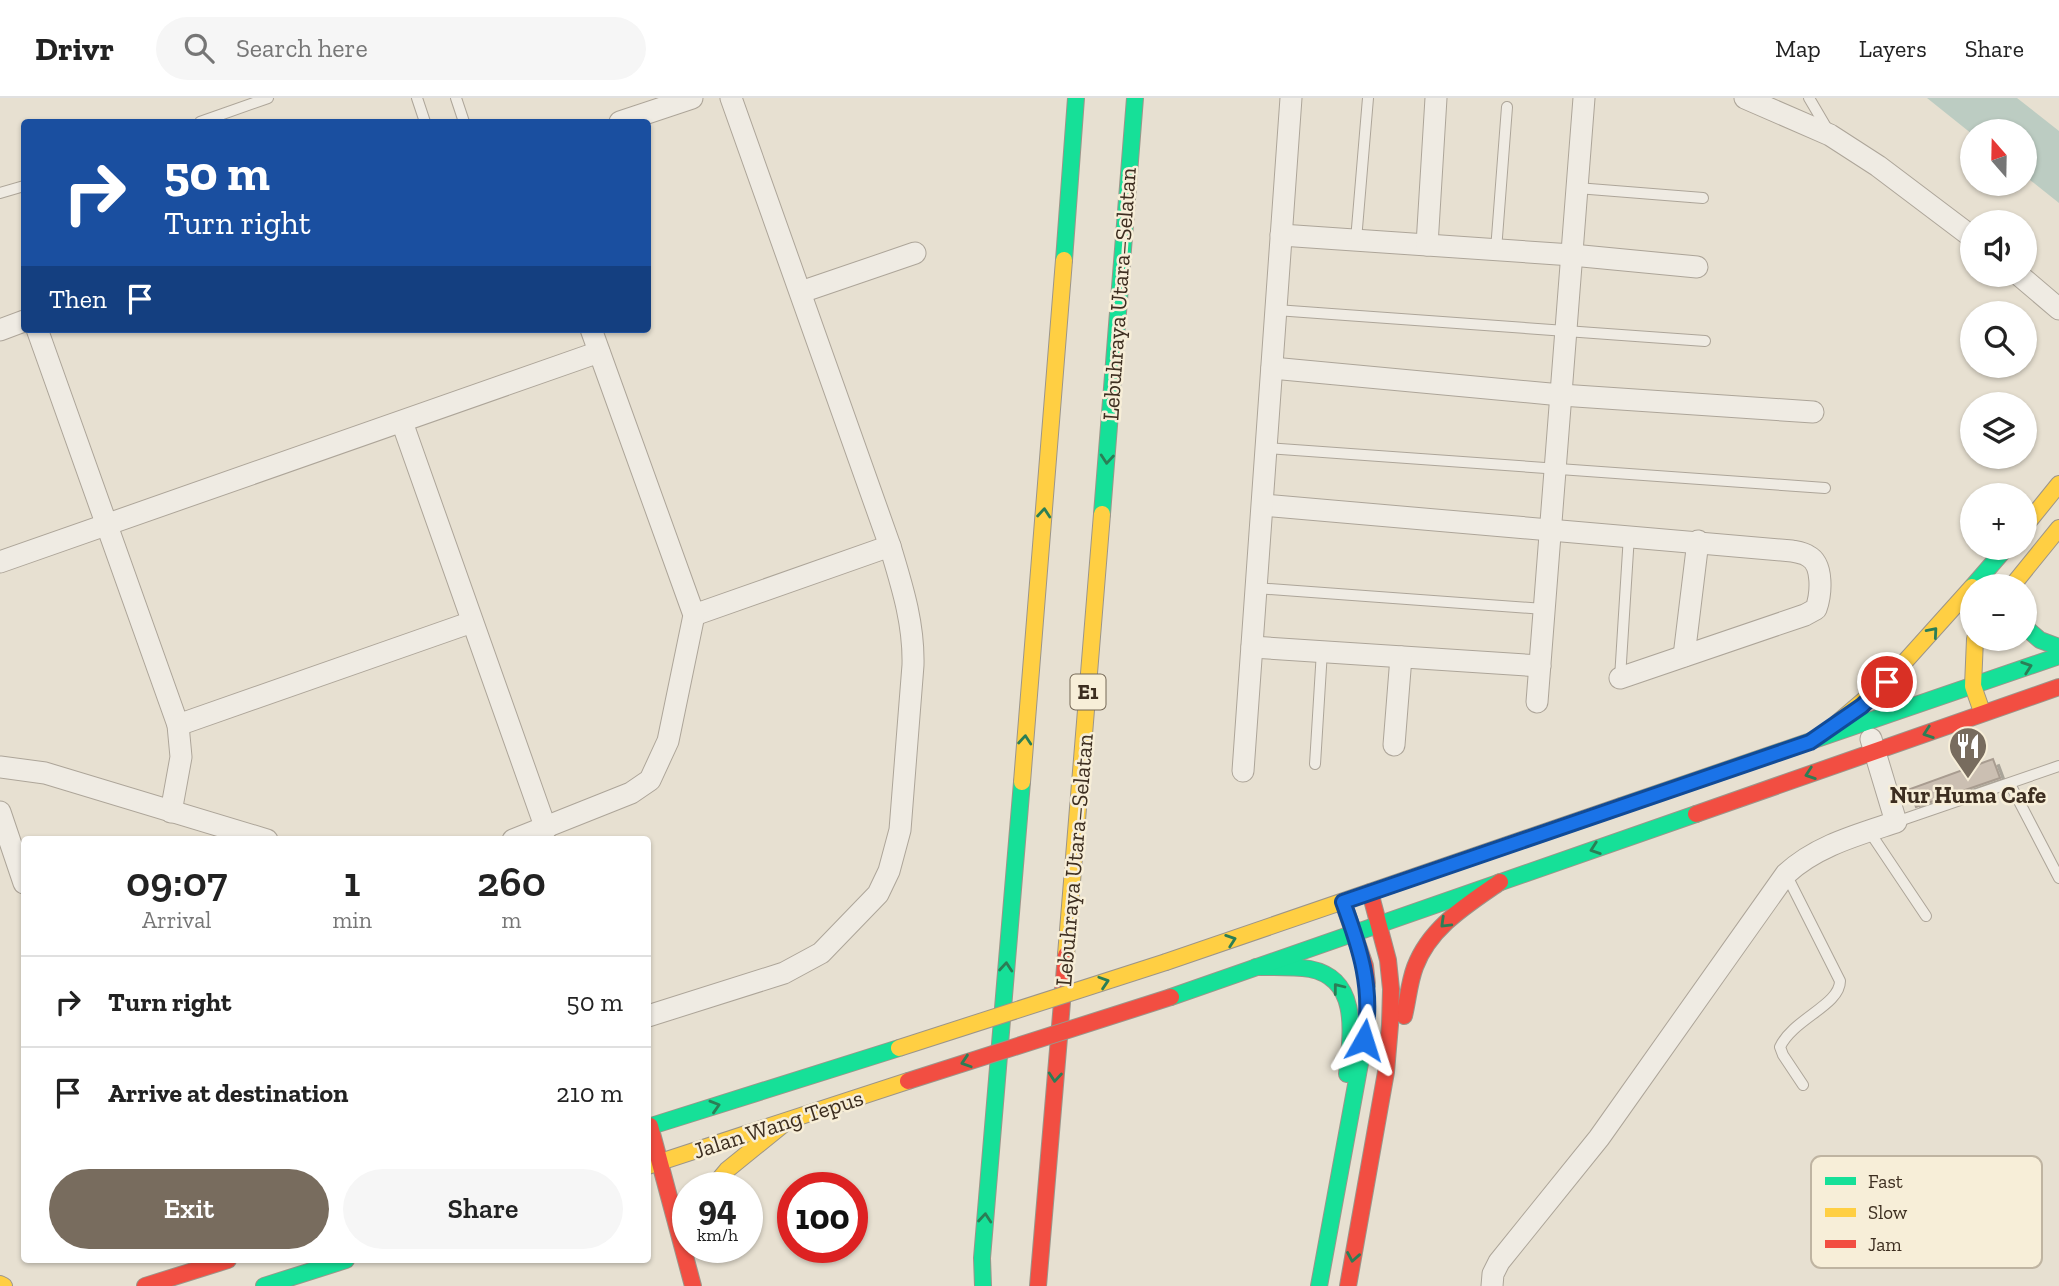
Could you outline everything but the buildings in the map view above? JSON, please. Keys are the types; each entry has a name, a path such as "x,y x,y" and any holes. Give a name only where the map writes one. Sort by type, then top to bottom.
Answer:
{"main road":[{"path":"980,1286 1038,598 1076,98"},
{"name":"Lebuhraya Utara–Selatan","path":"1038,1286 1135,98"},
{"path":"2037,511 2059,484"},
{"path":"2022,574 2059,528"},
{"path":"1983,574 1996,560"},
{"path":"1810,742 1862,706 1887,682 1960,600"},
{"path":"2037,639 2047,645 2059,647"},
{"path":"1974,651 1973,686 1982,714"},
{"path":"1995,656 1995,678 2004,706"},
{"name":"Jalan Wang Tepus","path":"651,1126 1166,962 2059,656"},
{"name":"Jalan Wang Tepus","path":"654,1164 1171,997 2059,687"},
{"path":"1358,1230 1415,967 1428,940 1449,918 1500,882"},
{"path":"1348,1286 1386,1072 1390,1025 1391,989 1380,924 1370,892"},
{"path":"1343,902 1365,967 1368,1007"},
{"path":"1256,967 1323,972 1338,984 1350,1010 1351,1030 1331,1223"},
{"path":"1319,1286 1366,1033"},
{"path":"725,1172 785,1123"},
{"path":"651,1142 654,1164 693,1286"},
{"path":"145,1286 218,1263"},
{"path":"264,1286 337,1263"},
{"path":"698,1263 701,1286"}],"street":[{"path":"629,119 692,98"},
{"path":"651,1015 784,973 821,953 878,894 889,872 900,830 913,652 910,615 890,546 731,98"},
{"path":"1243,771 1291,98"},
{"path":"1427,245 1436,98"},
{"path":"1537,702 1584,98"},
{"path":"1745,98 1830,135 1889,174 1960,228"},
{"path":"1281,235 1572,255 1697,267"},
{"path":"801,292 915,253"},
{"path":"2033,287 2059,309"},
{"path":"0,330 21,322"},
{"path":"38,333 178,725 181,757 171,812"},
{"path":"524,836 631,793 650,780 668,741 695,615 592,333"},
{"path":"0,562 599,352"},
{"path":"1272,368 1561,395 1813,412"},
{"path":"402,422 546,828"},
{"path":"1263,505 1698,541 1792,551 1809,556 1815,561 1819,576 1816,609 1620,678"},
{"path":"1685,656 1698,541"},
{"path":"695,615 890,546"},
{"path":"178,725 472,622"},
{"path":"1252,647 1540,666"},
{"path":"1394,746 1401,657"},
{"path":"1492,1286 1493,1275 1499,1262 1599,1138 1786,874 1801,860 1831,844 1896,822 1866,723"},
{"path":"0,767 46,774 253,836"},
{"path":"0,812 21,874"}],"lane":[{"path":"208,119 268,98"},
{"path":"417,98 424,119"},
{"path":"456,98 463,119"},
{"path":"1356,240 1368,98"},
{"path":"1809,98 1830,135"},
{"path":"1496,250 1507,107"},
{"path":"0,192 21,187"},
{"path":"1577,188 1703,198"},
{"path":"1276,310 1704,341"},
{"path":"1266,448 1825,488"},
{"path":"1620,678 1629,536"},
{"path":"1256,588 1544,609"},
{"path":"1315,764 1322,652"},
{"path":"1896,822 2059,766"},
{"path":"2010,784 2059,878"},
{"path":"1868,831 1926,916"},
{"path":"1786,874 1840,981 1840,990 1833,1000 1808,1016 1785,1036 1780,1047 1803,1085"}],"shaded area":[{"path":"1927,98 2017,98 2059,131 2059,203 2037,186 2037,119 1960,119 1960,124"}],"traffic: fast":[{"path":"1064,260 1076,98"},
{"path":"1102,514 1135,98"},
{"path":"1983,574 1996,560"},
{"path":"2037,637 2059,647"},
{"path":"1621,806 2059,656"},
{"path":"983,1286 982,1258 1022,782"},
{"path":"1171,997 1696,814"},
{"path":"1256,967 1310,969 1326,975 1338,984 1349,1011 1347,1074"},
{"path":"1319,1286 1363,1047"},
{"path":"651,1126 899,1048"},
{"path":"264,1286 337,1263"}],"traffic: slow":[{"path":"1022,782 1064,260"},
{"path":"2037,511 2059,484"},
{"path":"1066,955 1102,514"},
{"path":"2022,574 2059,528"},
{"path":"1837,723 1892,676 1960,600"},
{"path":"1974,651 1973,686 1980,706"},
{"path":"1166,962 1621,806"},
{"path":"899,1048 1166,962"},
{"path":"651,1165 908,1081"},
{"path":"725,1172 785,1123"},
{"path":"0,1284 4,1286"}],"traffic: jam":[{"path":"1696,814 2059,687"},
{"path":"1404,1016 1415,967 1430,940 1451,918 1500,882"},
{"path":"1348,1286 1386,1072 1390,1025 1391,989 1388,960 1370,892"},
{"path":"1343,902 1365,966 1367,984"},
{"path":"1038,1286 1066,955"},
{"path":"908,1081 1171,997"},
{"path":"651,1130 693,1286"},
{"path":"145,1286 218,1263"}],"place":[{"name":"Nur Huma Cafe","path":"1968,780"}],"route":[{"path":"1364,1040 1369,993 1365,967 1343,902 1810,742 1862,706 1887,682"}]}
